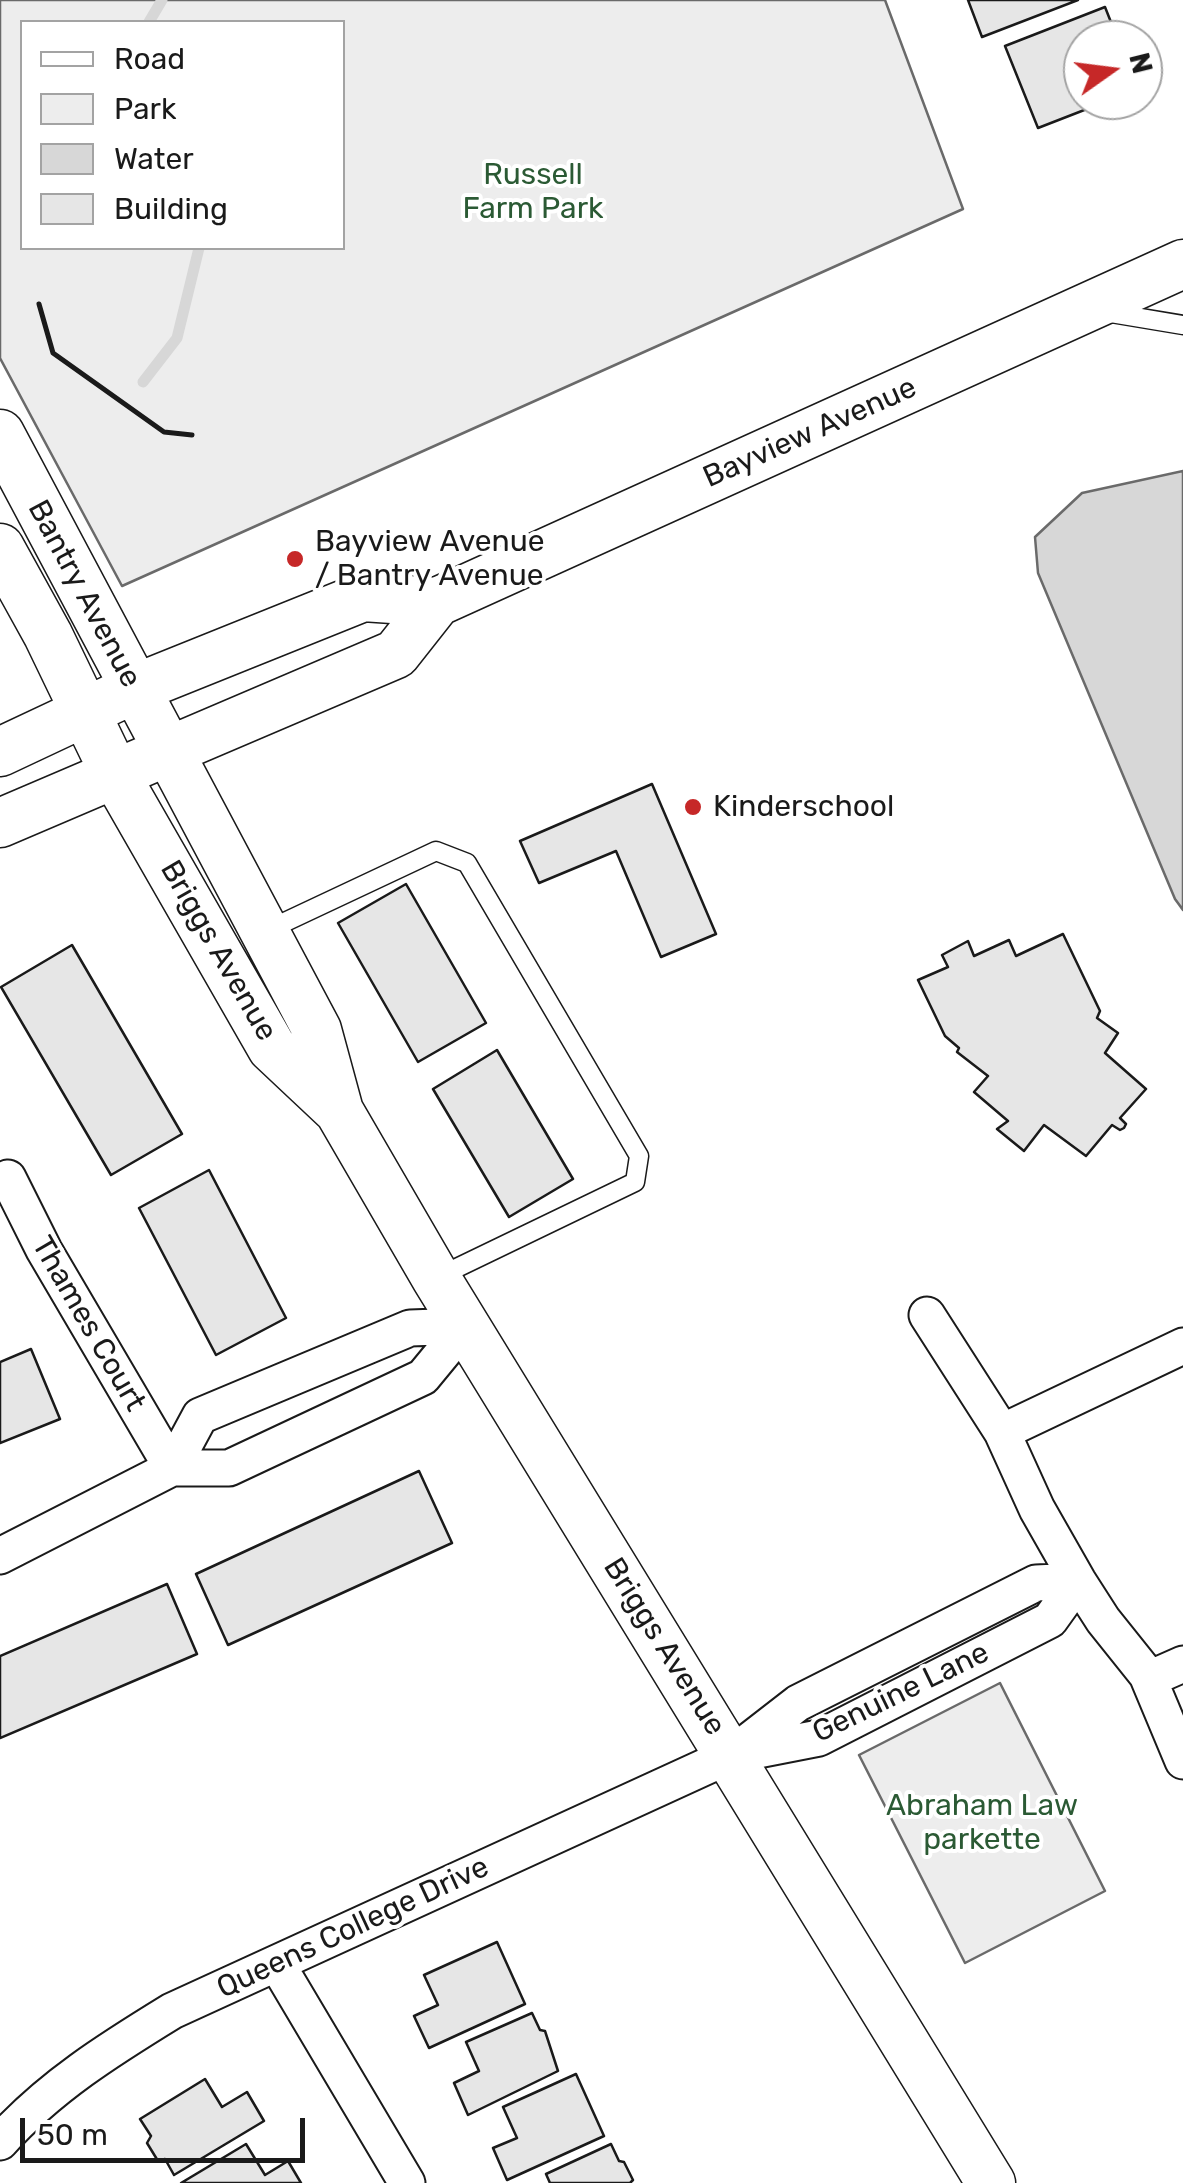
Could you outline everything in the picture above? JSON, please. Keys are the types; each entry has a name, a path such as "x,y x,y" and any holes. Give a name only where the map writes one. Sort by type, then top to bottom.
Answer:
{"street":[{"name":"Bayview Avenue","path":"0,824 396,654 438,602 1183,264"},
{"name":"Bantry Avenue","path":"0,434 168,753"},
{"name":"Bantry Avenue","path":"0,548 116,776"},
{"name":"Bayview Avenue","path":"0,752 134,689 363,597 438,602"},
{"name":"Briggs Avenue","path":"168,753 318,1030 339,1110 464,1326 731,1754 991,2183"},
{"name":"Briggs Avenue","path":"116,776 272,1048 339,1110"},
{"name":"Thames Court","path":"3,1171 44,1250 172,1468"},
{"path":"927,1315 1002,1432 1036,1509 1078,1581 1148,1679 1183,1761"},
{"path":"172,1468 200,1416 410,1328 464,1326"},
{"path":"0,1556 172,1468 229,1468 423,1376 464,1326"},
{"path":"1002,1432 1183,1346"},
{"name":"Genuine Lane","path":"731,1754 819,1738 1050,1620 1078,1581"},
{"path":"1148,1679 1183,1664"},
{"name":"Queens College Drive","path":"0,2142 88,2063 172,2010 731,1754"},
{"path":"277,1964 407,2183"}],"lane":[{"path":"1085,308 1183,325"},
{"path":"263,932 436,851 468,863 639,1156 635,1182 436,1278"}],"green space":[{"name":"Russell Farm Park","path":"0,0 885,0 963,209 122,586 0,358"},
{"name":"Abraham Law parkette","path":"1000,1683 1105,1891 965,1963 859,1755"}],"water":[{"path":"1183,471 1183,910 1175,899 1038,573 1035,537 1082,493"}],"building":[{"path":"968,0 1078,0 982,37"},
{"path":"1105,7 1110,20 1072,20"},
{"path":"1063,23 1063,118 1038,128 1005,46"},
{"path":"652,784 716,934 661,957 616,851 539,883 520,841"},
{"path":"406,884 486,1023 418,1062 338,923"},
{"path":"1063,934 1100,1011 1097,1018 1118,1033 1105,1053 1146,1089 1120,1118 1126,1124 1124,1128 1112,1125 1086,1156 1044,1125 1024,1151 997,1129 1008,1121 974,1092 988,1076 957,1052 959,1048 945,1036 918,980 948,967 942,955 968,941 974,956 1009,940 1016,956"},
{"path":"72,945 182,1134 111,1175 1,987"},
{"path":"497,1050 573,1179 509,1217 433,1089"},
{"path":"209,1170 286,1318 216,1355 139,1208"},
{"path":"31,1349 60,1419 0,1443 0,1362"},
{"path":"419,1471 452,1543 228,1645 196,1574"},
{"path":"167,1584 197,1654 0,1738 0,1656"},
{"path":"497,1942 525,2004 429,2048 414,2016 438,2005 424,1975"},
{"path":"532,2013 540,2030 545,2031 558,2071 468,2115 454,2083 479,2071 466,2042"},
{"path":"576,2074 604,2136 507,2180 493,2148 517,2138 503,2107"},
{"path":"205,2079 222,2107 247,2092 264,2121 174,2175 165,2159 158,2161 147,2143 151,2136 140,2119"},
{"path":"246,2144 265,2175 288,2161 301,2183 181,2183"},
{"path":"611,2144 633,2180 630,2183 550,2183 546,2174"}],"waterway":[{"path":"150,20 162,0"},
{"path":"143,382 177,338 199,250"}],"wall":[{"path":"39,304 53,353 164,432 192,435"}],"place":[{"name":"Bayview Avenue / Bantry Avenue","path":"295,559"},
{"name":"Kinderschool","path":"693,807"}]}
